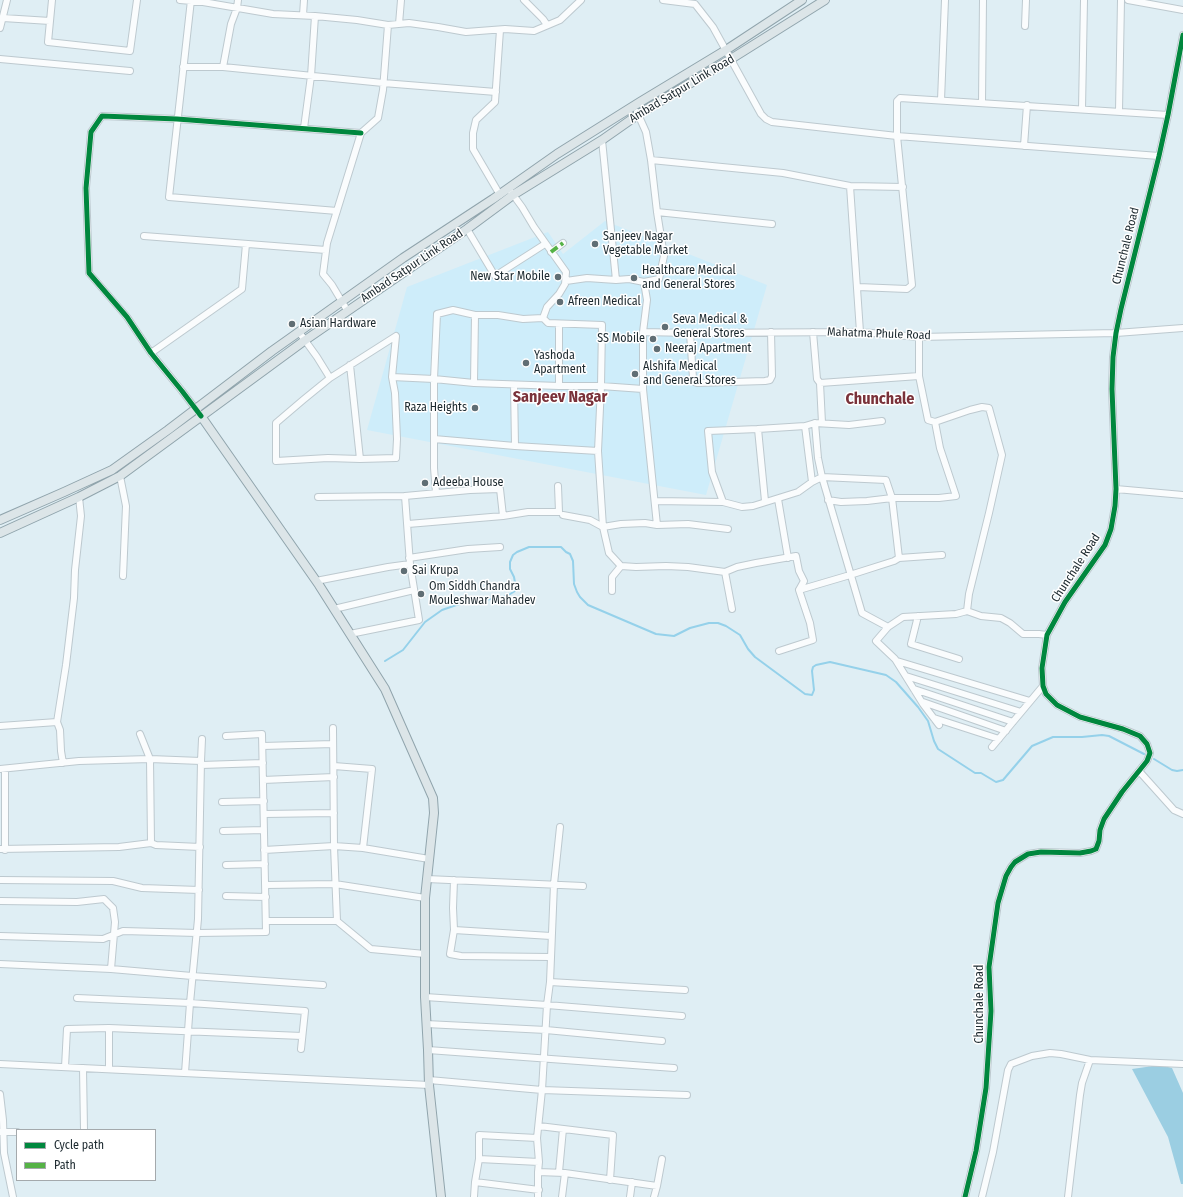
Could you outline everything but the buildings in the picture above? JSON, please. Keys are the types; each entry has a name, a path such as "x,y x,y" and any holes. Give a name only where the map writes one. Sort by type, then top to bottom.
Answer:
{"main road":[{"name":"Ambad Satpur Link Road","path":"0,520 112,470 467,229 557,154 726,50 802,0"},
{"name":"Ambad Satpur Link Road","path":"0,533 79,497 120,476 299,332 403,258 500,195 511,192 602,140 639,114 731,59 819,1"},
{"path":"199,412 316,581 385,689 433,798 434,812 425,898 425,998 429,1083 441,1197"}],"street":[{"path":"0,28 7,0"},
{"path":"52,0 48,42 130,51 137,0"},
{"path":"180,0 191,0 273,14 357,20 388,25 408,23 466,32 500,30 534,31 560,20 581,0"},
{"path":"191,0 169,197 337,211"},
{"path":"223,67 231,24 237,8 238,0"},
{"path":"303,15 304,0"},
{"path":"399,24 401,0"},
{"path":"524,0 547,25"},
{"path":"665,0 695,4 713,27 761,114 768,121 897,136 1159,156"},
{"path":"942,100 944,0"},
{"path":"982,0 982,103"},
{"path":"1025,26 1026,0"},
{"path":"1082,109 1084,0"},
{"path":"1119,111 1121,0"},
{"path":"1128,0 1183,10"},
{"path":"304,128 311,76 315,16"},
{"path":"2,18 50,21"},
{"path":"347,310 332,285 323,274 327,243 361,133 378,118 383,83 388,25"},
{"path":"500,30 495,102 476,120 472,133 473,149 500,195"},
{"name":"Chunchale Road","path":"966,1197 976,1151 986,1088 991,1010 989,967 998,903 1006,876 1015,862 1028,854 1041,852 1080,853 1096,849 1102,823 1122,792 1147,761 1150,753 1145,741 1140,736 1092,721 1064,710 1051,700 1046,694 1043,686 1042,668 1047,635 1065,602 1105,545 1113,518 1116,489 1112,389 1113,357 1116,333 1122,302 1159,156 1181,53 1183,35"},
{"path":"0,59 130,71"},
{"path":"183,67 223,67 383,83 496,92"},
{"path":"858,287 907,289 912,285 897,136 897,101 900,98 1168,115"},
{"path":"1024,146 1027,105"},
{"path":"566,281 587,278 616,280 629,279 644,282 659,279 664,256 657,212 652,160 646,132 634,106"},
{"path":"199,412 151,353 127,317 89,273 86,188 91,132 102,116 178,119 361,133"},
{"path":"602,140 616,280"},
{"path":"652,160 783,173 850,186 903,187"},
{"path":"850,186 860,332"},
{"path":"511,192 545,244 566,272 565,284 547,308 543,318"},
{"path":"657,212 772,224"},
{"path":"467,229 495,276 545,244"},
{"path":"144,236 326,250"},
{"path":"551,252 563,243"},
{"path":"151,353 242,289 246,244"},
{"path":"644,282 647,300 643,332 643,389 657,525"},
{"path":"436,493 434,468 434,379 437,314 453,310 475,315 498,315 523,319 543,318 548,323 602,325 598,451 603,526 609,553 621,566 636,568 666,566 688,567 725,572 738,567 796,556 799,571 804,581 799,590 810,623 813,640 778,651"},
{"path":"474,383 475,315"},
{"path":"559,386 560,324"},
{"name":"Mahatma Phule Road","path":"643,332 860,332 919,337 1116,333 1183,328"},
{"path":"299,332 330,378"},
{"path":"690,333 693,380 697,383 770,380 772,376 771,332"},
{"path":"813,332 817,379 820,383 822,423"},
{"path":"396,336 392,377 395,393 397,439 396,458 328,458 276,461 276,423 330,378 396,336"},
{"path":"919,337 919,376 928,420 935,422 970,410 982,407 989,408 1002,454 989,514 968,594 967,611"},
{"path":"350,365 360,459"},
{"path":"820,383 919,376"},
{"path":"392,377 514,385 601,386 643,389"},
{"path":"514,385 515,446"},
{"path":"723,502 712,472 708,431 805,426 814,423 849,425 882,421"},
{"path":"828,500 854,502 892,498 939,498 956,496 940,448 935,422"},
{"path":"814,423 822,477 862,613 888,627"},
{"path":"805,426 812,482"},
{"path":"758,429 765,501"},
{"path":"434,440 598,451"},
{"path":"120,476 126,506 123,576"},
{"path":"655,501 723,502 742,507 753,506 765,501 778,499 798,492 822,477 886,480 892,498 899,558"},
{"path":"408,524 502,516 528,512 559,512 558,486"},
{"path":"318,497 405,496 500,489 502,516"},
{"path":"1116,489 1183,495"},
{"path":"350,634 419,620 410,561 405,496"},
{"path":"62,763 60,730 57,722 74,598 75,570 81,516 79,497"},
{"path":"778,499 788,558"},
{"path":"563,515 590,520 603,526 621,524 688,524 728,529"},
{"path":"316,581 468,549 500,546"},
{"path":"799,590 894,561 899,558 942,555"},
{"path":"612,591 612,577 621,566"},
{"path":"725,572 732,609"},
{"path":"334,609 414,590"},
{"path":"939,725 897,661 876,641 888,627 903,617 956,614 967,611 981,616 1001,618 1010,623 1023,634 1047,635"},
{"path":"918,616 911,644 959,659"},
{"path":"897,661 1030,701"},
{"path":"906,676 1021,712"},
{"path":"992,747 1043,686"},
{"path":"914,689 1013,722"},
{"path":"923,702 1006,731"},
{"path":"934,718 999,739"},
{"path":"0,726 57,722"},
{"path":"333,728 334,846 337,921"},
{"path":"140,734 150,759 151,843"},
{"path":"0,936 103,939 123,931 197,933 266,932 267,920 262,734 226,736"},
{"path":"185,1073 192,976 197,933 202,739"},
{"path":"263,746 333,744"},
{"path":"200,847 156,845 151,843 119,847 3,850 3,769 79,761 150,759 201,763 263,763"},
{"path":"334,766 372,769 363,848"},
{"path":"1139,771 1174,810 1183,814"},
{"path":"263,780 334,777"},
{"path":"222,802 264,801"},
{"path":"264,814 334,813"},
{"path":"475,1182 539,1194 537,1138 545,1058 554,884 560,827"},
{"path":"223,831 264,830"},
{"path":"264,850 334,846 363,848 429,859"},
{"path":"226,865 265,864"},
{"path":"427,879 583,886"},
{"path":"0,880 113,881 142,888 199,890"},
{"path":"454,880 454,930 450,954 461,956 550,957"},
{"path":"266,885 335,884 425,898"},
{"path":"226,896 266,897"},
{"path":"0,901 77,902 104,899 113,908 115,922 111,969"},
{"path":"267,920 337,921 370,949 425,954"},
{"path":"454,930 551,936"},
{"path":"0,964 111,969 323,985"},
{"path":"550,982 685,990"},
{"path":"77,998 190,1003 305,1011 301,1049"},
{"path":"425,998 548,1005 682,1016"},
{"path":"426,1024 546,1030 662,1041"},
{"path":"65,1067 68,1029 110,1028 302,1036"},
{"path":"109,1069 110,1028"},
{"path":"428,1050 674,1068"},
{"path":"982,1197 993,1152 1008,1070 1011,1064 1032,1056 1050,1053 1090,1060 1183,1064"},
{"path":"1068,1197 1080,1095 1082,1083 1090,1060"},
{"path":"0,1064 429,1083 542,1090 687,1095"},
{"path":"83,1068 84,1129"},
{"path":"0,1094 4,1153 13,1197"},
{"path":"539,1126 613,1135 610,1180"},
{"path":"562,1129 562,1197"},
{"path":"2,1132 16,1132"},
{"path":"474,1197 479,1159 479,1135 537,1138"},
{"path":"479,1159 539,1162"},
{"path":"654,1197 662,1159"},
{"path":"538,1172 562,1172 657,1186"},
{"path":"630,1197 632,1182"}],"shaded area":[{"path":"605,221 767,285 706,495 367,430 407,287 548,232 563,254"},
{"path":"1160,1065 1172,1068 1183,1093 1183,1184 1181,1184 1168,1137 1132,1069"}],"waterway":[{"path":"385,661 403,650 425,622 442,610 468,601 507,596 515,591 516,588 514,577 510,569 510,562 513,555 517,552 529,547 561,547 570,554 573,561 574,584 580,597 588,605 656,634 674,636 690,628 709,623 718,623 726,626 740,635 748,649 755,657 805,694 812,695 814,690 812,671 813,667 816,665 830,662 886,675 896,682 928,721 938,749 975,773 981,773 996,782 1003,780 1032,746 1053,737 1109,736 1144,754"},
{"path":"1154,759 1172,770 1183,770"}],"marked path":[{"path":"551,252 563,243"}],"cycle path":[{"path":"965,1197 976,1151 986,1088 991,1011 989,967 998,903 1006,876 1015,862 1028,854 1041,852 1080,853 1096,849 1104,819 1122,792 1147,761 1150,753 1147,744 1140,736 1123,729 1080,717 1057,705 1046,694 1043,686 1042,668 1047,635 1065,602 1105,545 1111,529 1116,489 1112,389 1113,357 1116,333 1159,156 1183,35"},
{"path":"201,416 151,353 127,317 89,273 86,188 91,132 102,116 177,119 361,133"}],"place":[{"name":"Sanjeev Nagar Vegetable Market","path":"595,244"},
{"name":"New Star Mobile","path":"558,277"},
{"name":"Healthcare Medical and General Stores","path":"634,278"},
{"name":"Afreen Medical","path":"560,302"},
{"name":"Asian Hardware","path":"292,324"},
{"name":"Seva Medical & General Stores","path":"665,327"},
{"name":"SS Mobile","path":"653,339"},
{"name":"Neeraj Apartment","path":"657,349"},
{"name":"Yashoda Apartment","path":"526,363"},
{"name":"Alshifa Medical and General Stores","path":"635,374"},
{"name":"Raza Heights","path":"475,408"},
{"name":"Adeeba House","path":"425,483"},
{"name":"Sai Krupa","path":"404,571"},
{"name":"Om Siddh Chandra Mouleshwar Mahadev","path":"421,594"}],"district":[{"name":"Sanjeev Nagar","path":"560,398"},
{"name":"Chunchale","path":"880,400"}]}
